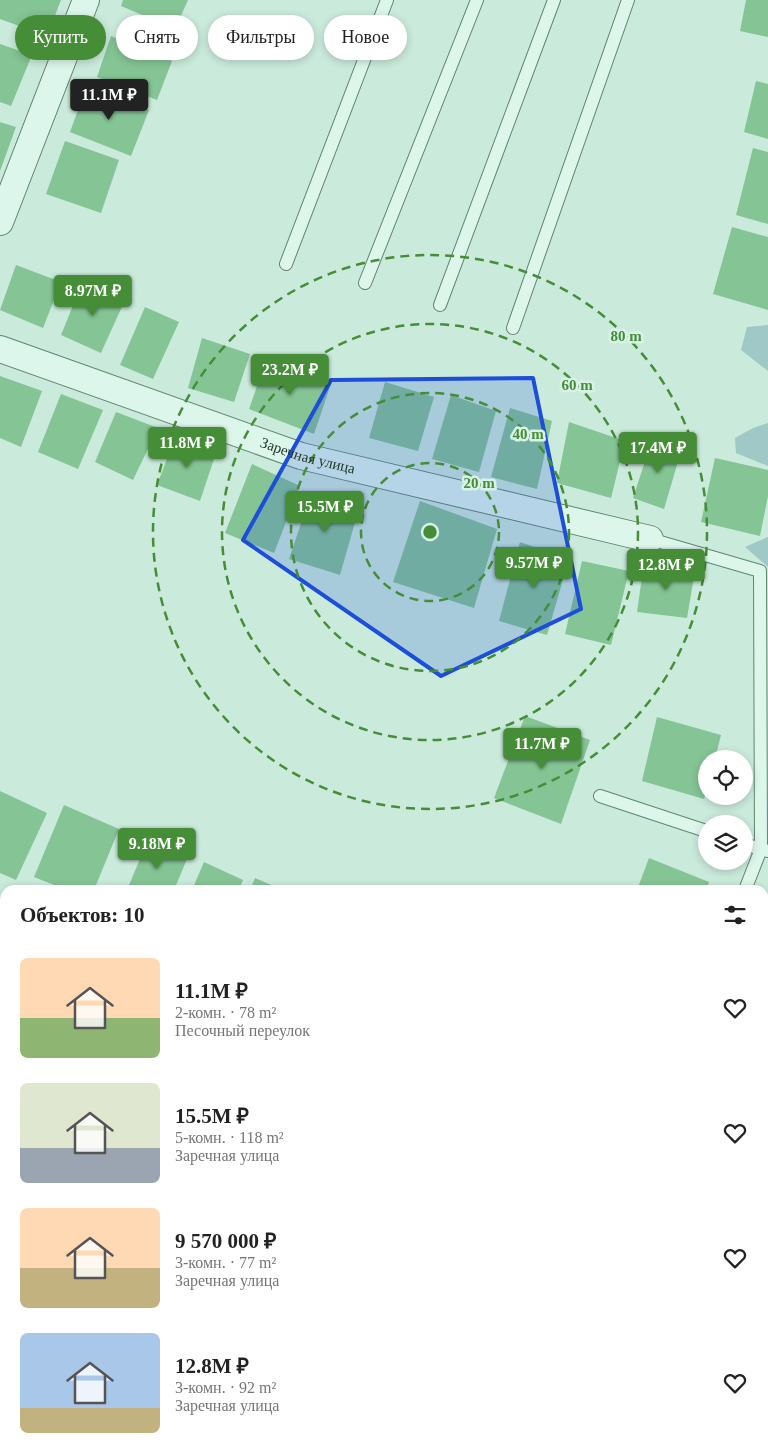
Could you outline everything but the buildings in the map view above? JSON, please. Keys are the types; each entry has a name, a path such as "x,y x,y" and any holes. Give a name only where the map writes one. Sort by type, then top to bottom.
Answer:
{"street":[{"path":"0,222 86,0"},
{"name":"Заречная улица","path":"0,349 301,456 650,539"}],"lane":[{"path":"286,264 387,0"},
{"path":"365,283 477,0"},
{"path":"440,305 554,0"},
{"path":"513,328 628,0"},
{"name":"Заречная улица","path":"650,539 760,571 765,850"},
{"path":"600,796 698,828"},
{"path":"748,885 765,850"}],"highlighted area":[{"path":"533,378 581,609 441,676 243,540 331,380"}],"shaded area":[{"path":"768,325 768,371 741,350 747,327"},
{"path":"768,423 768,466 736,453 735,438 753,428"},
{"path":"768,537 768,567 745,547"}]}
